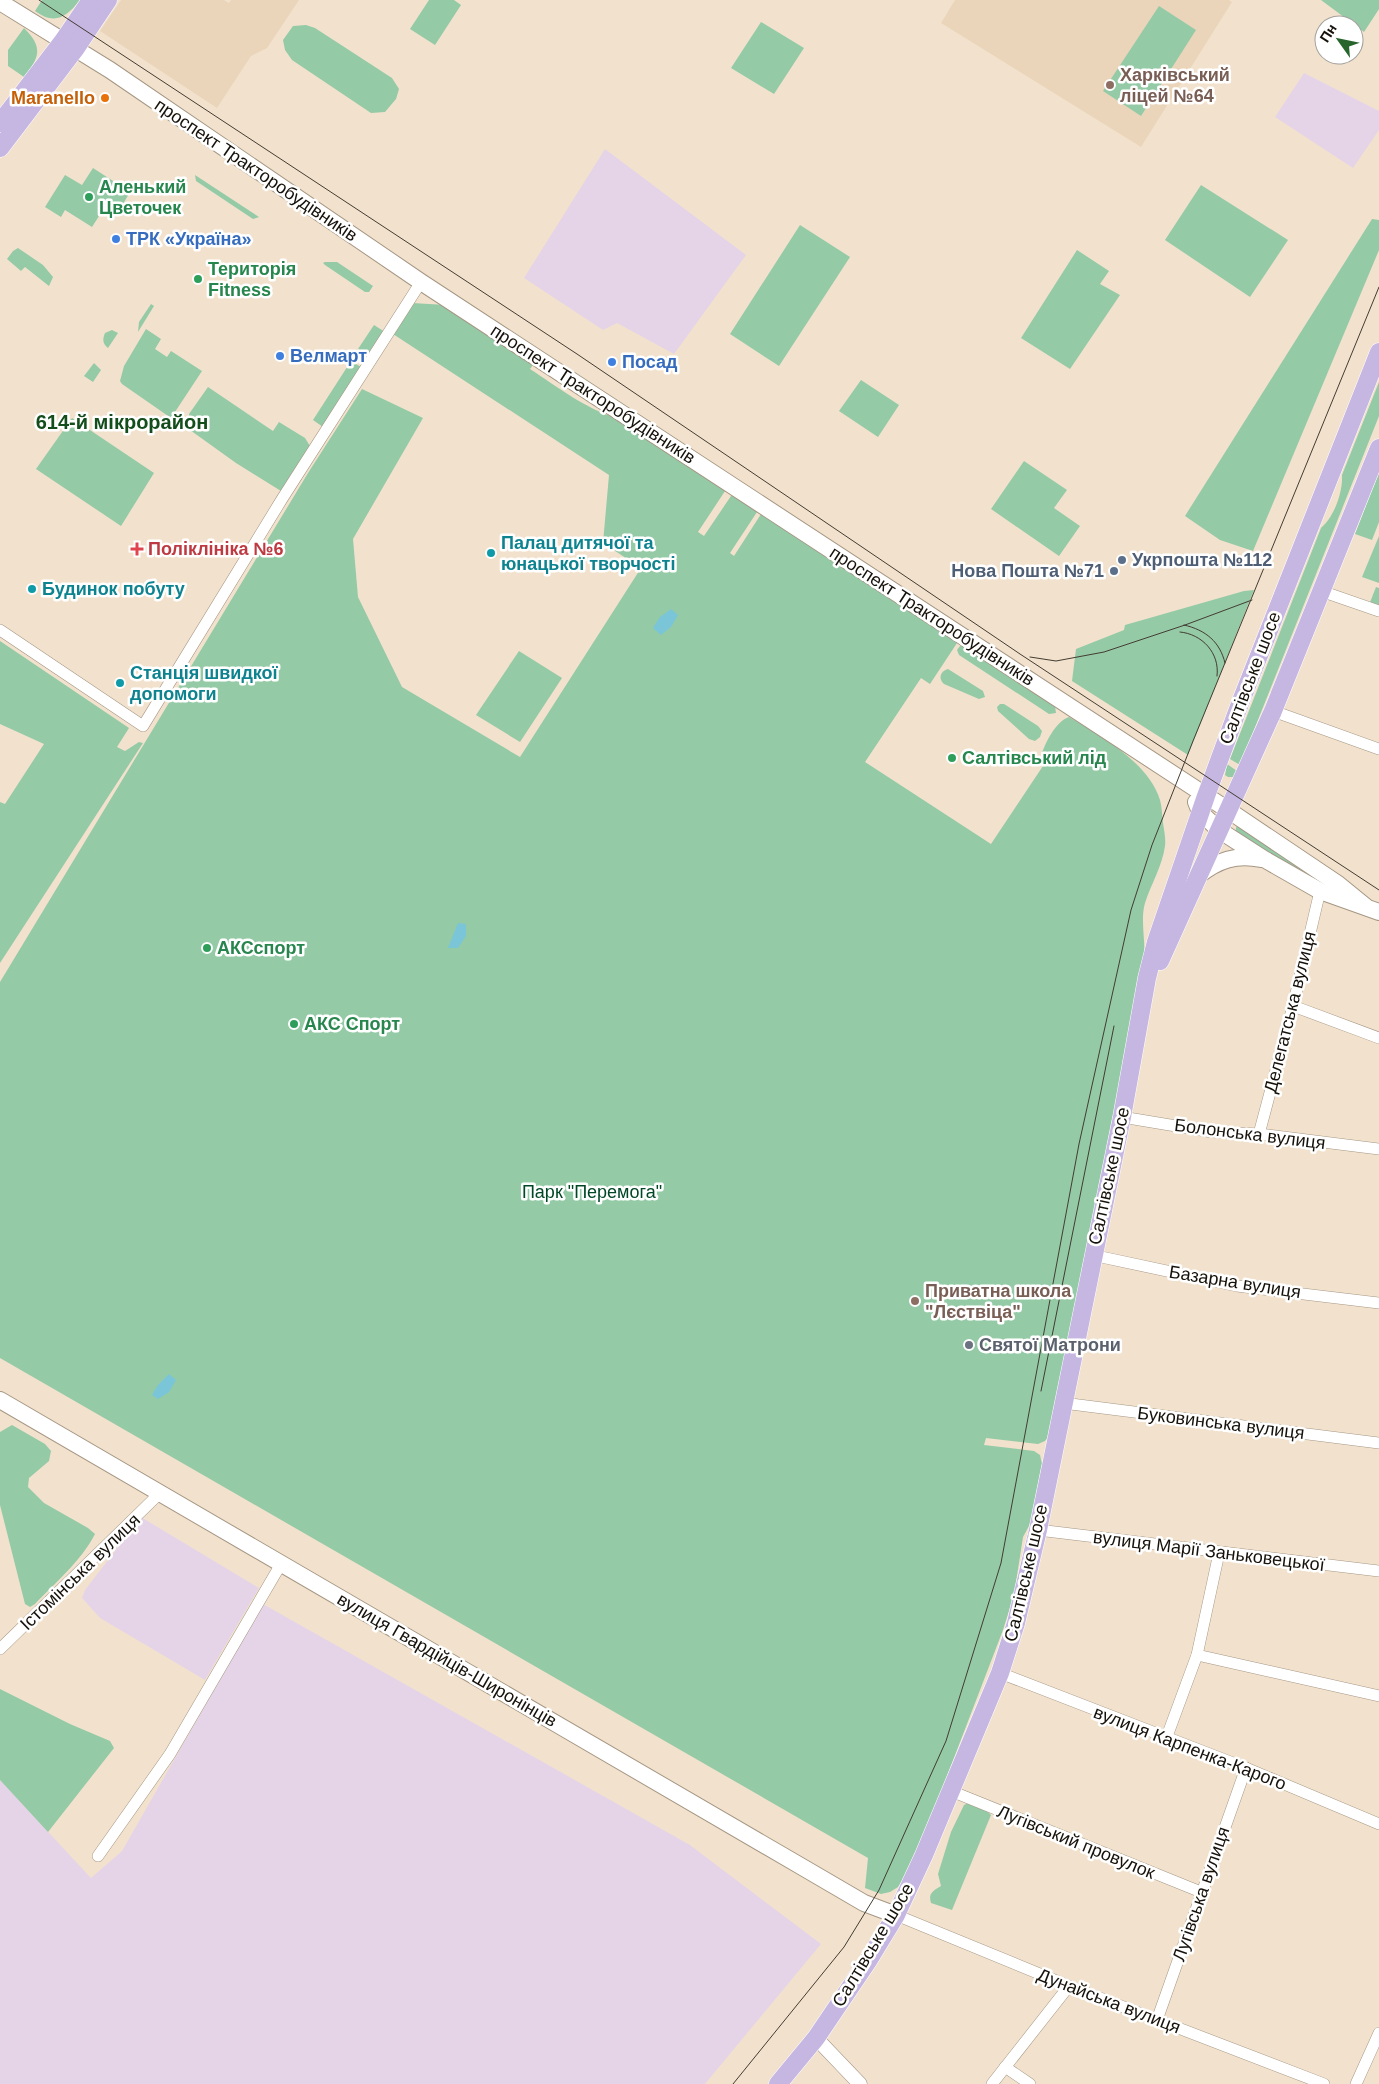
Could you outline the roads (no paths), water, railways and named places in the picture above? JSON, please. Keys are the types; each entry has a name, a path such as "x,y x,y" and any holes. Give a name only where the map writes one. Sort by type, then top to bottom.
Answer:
{"main road":[{"path":"0,148 69,45 91,0"},
{"path":"0,123 108,0"},
{"name":"проспект Тракторобудівників","path":"0,2 69,45 421,282 1188,784 1219,830 1264,859 1320,891 1372,909"},
{"name":"Салтівське шосе","path":"778,2084 816,2038 868,1962 896,1915 1000,1674 1016,1623 1038,1530 1156,942 1203,804 1241,701 1379,352"},
{"name":"Салтівське шосе","path":"1141,1011 1161,959 1272,711 1379,448"},
{"name":"проспект Тракторобудівників","path":"1203,804 1228,810 1372,909"},
{"path":"1198,876 1212,865 1229,858 1246,856 1264,859"},
{"name":"вулиця Гвардійців-Широнінців","path":"0,1400 864,1903 896,1915"}],"street":[{"path":"0,630 143,726 282,498 421,282"},
{"path":"1321,591 1379,611"},
{"path":"1272,711 1379,748"},
{"name":"Делегатська вулиця","path":"1259,1134 1293,1006 1320,891"},
{"path":"1293,1006 1379,1038"},
{"name":"Болонська вулиця","path":"1122,1117 1212,1132 1259,1134 1379,1149"},
{"name":"Базарна вулиця","path":"1092,1255 1238,1286 1379,1303"},
{"name":"Буковинська вулиця","path":"1063,1403 1379,1443"},
{"name":"Істомінська вулиця","path":"0,1649 160,1494"},
{"name":"вулиця Марії Заньковецької","path":"1038,1530 1379,1571"},
{"path":"1166,1739 1197,1655 1218,1553"},
{"path":"98,1856 170,1754 281,1564"},
{"path":"1197,1655 1379,1696"},
{"name":"вулиця Карпенка-Карого","path":"1000,1674 1246,1768 1379,1824"},
{"name":"Лугівська вулиця","path":"1157,2020 1200,1892 1246,1768"},
{"name":"Лугівський провулок","path":"951,1791 1200,1892"},
{"name":"Дунайська вулиця","path":"896,1915 1069,1986 1324,2084"},
{"path":"992,2084 1069,1986"},
{"path":"1356,2084 1379,2033"},
{"path":"816,2038 860,2084"},
{"path":"1004,2067 1030,2084"}],"water":[{"path":"671,609 678,615 671,627 661,635 653,628 660,617"},
{"path":"458,923 466,924 466,936 458,948 448,948"},
{"path":"169,1374 176,1380 169,1392 158,1399 152,1395 158,1385"}],"tram line":[{"path":"39,0 577,354 1020,654 1379,890"},
{"path":"733,2084 844,1947 879,1890 946,1741 1001,1563 1079,1144 1131,910 1152,845 1193,741 1379,287"},
{"path":"1030,657 1056,661 1104,652 1252,600"},
{"path":"1184,625 1199,630 1211,638 1220,649 1225,663"},
{"path":"1180,632 1195,636 1208,646 1216,660 1217,676"},
{"path":"1041,1391 1114,1026"}],"place":[{"name":"Харківський ліцей №64","path":"1110,85"},
{"name":"Maranello","path":"105,98"},
{"name":"Аленький Цветочек","path":"89,197"},
{"name":"ТРК «Україна»","path":"116,239"},
{"name":"Територія Fitness","path":"198,279"},
{"name":"Велмарт","path":"280,356"},
{"name":"Посад","path":"612,362"},
{"name":"Поліклініка №6","path":"137,549"},
{"name":"Палац дитячої та юнацької творчості","path":"491,553"},
{"name":"Укрпошта №112","path":"1122,560"},
{"name":"Нова Пошта №71","path":"1114,571"},
{"name":"Будинок побуту","path":"32,589"},
{"name":"Станція швидкої допомоги","path":"120,683"},
{"name":"Салтівський лід","path":"952,758"},
{"name":"АКСспорт","path":"207,948"},
{"name":"АКС Спорт","path":"294,1024"},
{"name":"Приватна школа \"Лєствіца\"","path":"915,1301"},
{"name":"Святої Матрони","path":"969,1345"}],"district":[{"name":"614-й мікрорайон","path":"122,422"}],"park label":[{"name":"Парк \"Перемога\"","path":"592,1192"}]}
